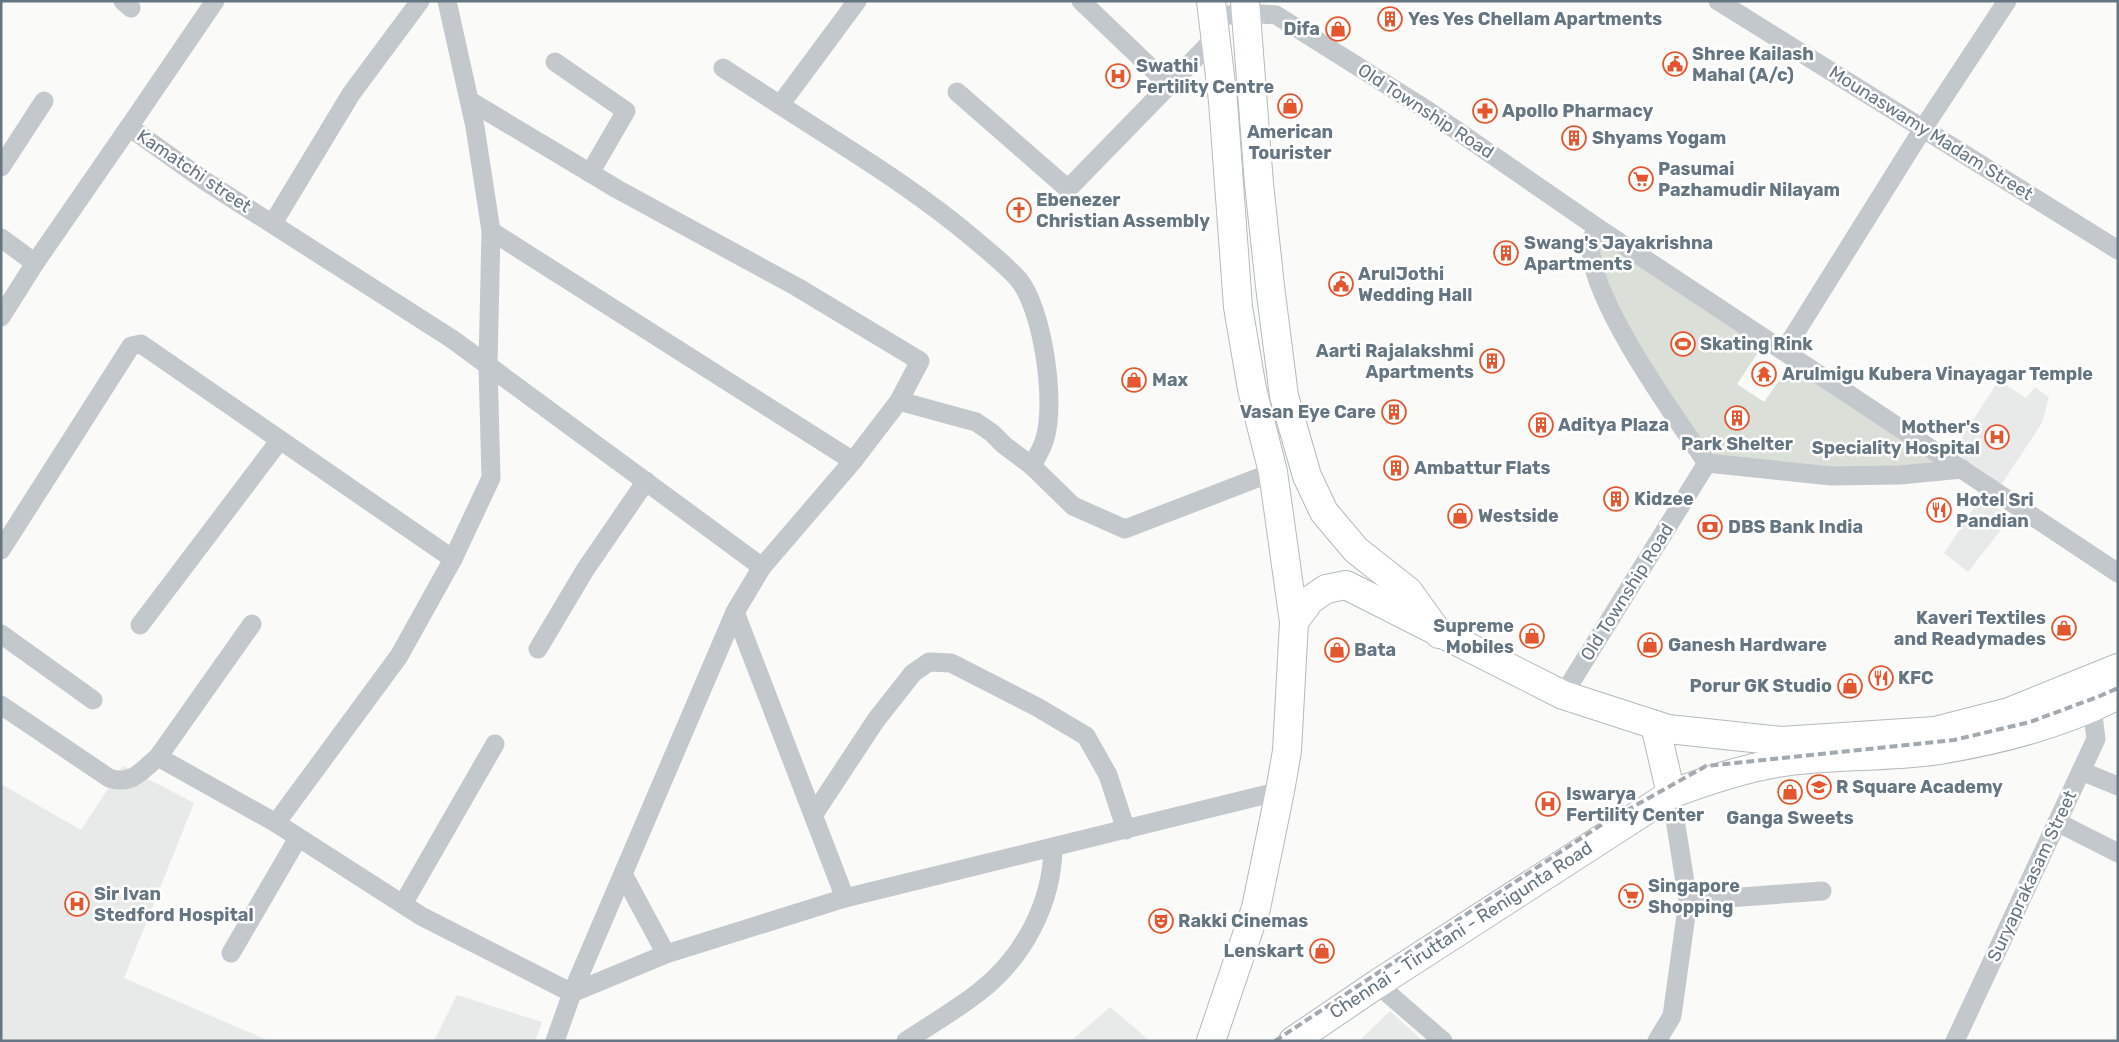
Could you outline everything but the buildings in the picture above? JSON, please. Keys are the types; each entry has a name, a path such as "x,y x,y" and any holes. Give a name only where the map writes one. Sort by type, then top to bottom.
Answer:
{"main road":[{"path":"1246,7 1258,184 1284,396 1307,476 1324,512 1356,550 1408,591 1439,634"},
{"path":"1213,19 1223,100 1238,307 1252,389 1272,472 1294,622 1287,751 1280,791 1256,908 1214,1038"},
{"path":"1294,622 1310,600 1326,589 1346,585 1439,634 1563,695 1668,729 1781,741 1935,731 2009,712 2118,668"},
{"name":"Chennai - Tiruttani - Renigunta Road","path":"1293,1041 1376,984 1672,794 1711,779 1778,763 1932,751 2014,734 2092,708 2118,695"},
{"path":"1655,725 1672,794"}],"street":[{"path":"129,127 215,1"},
{"path":"273,223 351,94 420,1"},
{"path":"276,823 399,656 453,559 491,478 488,365 491,231 470,101 447,1"},
{"path":"780,105 857,1"},
{"path":"1081,1 1170,86"},
{"name":"Mounaswamy Madam Street","path":"1718,1 2118,250"},
{"path":"1784,351 1924,128 2007,1"},
{"name":"Old Township Road","path":"1213,19 1246,7 1276,15 1427,110 1598,228 2118,572"},
{"path":"956,92 1068,188 1170,86 1213,19"},
{"path":"556,62 626,111 590,173"},
{"path":"723,68 899,182 944,214 1020,281 1037,323 1046,363 1050,411 1045,439 1032,466"},
{"path":"1,167 44,101"},
{"path":"470,101 590,173 797,287 920,361 899,401 853,461 762,567 735,612 572,993 555,1041"},
{"name":"Kamatchi street","path":"1,317 35,263 129,127 205,181 452,339 762,567"},
{"path":"1598,228 1591,240 1592,256 1599,282 1648,377 1707,463 1831,476 1900,475 1962,469"},
{"path":"491,231 853,461"},
{"path":"1,238 35,263"},
{"path":"1,550 131,346 136,343 141,344 453,559"},
{"path":"899,401 976,422 992,432 1032,466 1073,506 1125,529 1272,472"},
{"path":"140,625 280,440"},
{"name":"Old Township Road","path":"1563,695 1707,463"},
{"path":"538,649 585,570 646,481"},
{"path":"735,612 845,898"},
{"path":"1,705 109,778 119,782 130,780 158,757 252,624"},
{"path":"1,634 93,700"},
{"path":"814,814 876,720 913,673 929,662 950,663 1037,707 1086,736 1108,775 1126,830"},
{"name":"Suryaprakasam Street","path":"1955,1041 2096,739 2092,708"},
{"path":"403,904 495,744"},
{"path":"158,757 276,823 422,916 572,993 666,954 845,898 1280,791"},
{"path":"2081,771 2118,786"},
{"path":"1657,1041 1672,1016 1688,901 1672,794"},
{"path":"2057,822 2118,853"},
{"path":"231,953 298,838"},
{"path":"906,1041 980,992 1004,968 1028,939 1042,907 1053,870 1053,848"},
{"path":"623,874 666,954"},
{"path":"1688,901 1822,891"},
{"path":"1376,984 1443,1041"}],"shaded area":[{"path":"1609,242 1763,345 1737,384 1764,402 1791,364 1941,466 1831,471 1708,454 1652,375 1602,279 1597,248"},
{"name":"Mother's Speciality Hospital","path":"1999,380 2026,398 2035,387 2049,397 2042,423 2001,485 1953,451"},
{"path":"1981,497 2011,517 1968,572 1944,553"},
{"name":"Sir Ivan Stedford Hospital","path":"123,766 194,803 124,978 269,1041 1,1041 1,784 81,830"},
{"path":"457,995 542,1022 535,1041 434,1041"},
{"path":"1110,1007 1150,1041 1071,1041"},
{"path":"1390,1011 1423,1041 1359,1041"}],"railway":[{"path":"1275,1041 1604,823 1706,766 1954,740 2030,722 2118,688"}],"place":[{"name":"Yes Yes Chellam Apartments","path":"1390,19"},
{"name":"Difa","path":"1338,29"},
{"name":"Shree Kailash Mahal (A/c)","path":"1675,64"},
{"name":"Swathi Fertility Centre","path":"1118,76"},
{"name":"American Tourister","path":"1290,106"},
{"name":"Apollo Pharmacy","path":"1485,111"},
{"name":"Shyams Yogam","path":"1574,138"},
{"name":"Pasumai Pazhamudir Nilayam","path":"1641,179"},
{"name":"Ebenezer Christian Assembly","path":"1019,210"},
{"name":"Swang's Jayakrishna Apartments","path":"1506,253"},
{"name":"ArulJothi Wedding Hall","path":"1341,284"},
{"name":"Skating Rink","path":"1683,344"},
{"name":"Aarti Rajalakshmi Apartments","path":"1492,361"},
{"name":"Arulmigu Kubera Vinayagar Temple","path":"1764,374"},
{"name":"Max","path":"1134,380"},
{"name":"Vasan Eye Care","path":"1394,412"},
{"name":"Park Shelter","path":"1737,418"},
{"name":"Aditya Plaza","path":"1541,425"},
{"name":"Mother's Speciality Hospital","path":"1997,437"},
{"name":"Ambattur Flats","path":"1396,468"},
{"name":"Kidzee","path":"1616,499"},
{"name":"Hotel Sri Pandian","path":"1939,510"},
{"name":"Westside","path":"1460,516"},
{"name":"DBS Bank India","path":"1710,527"},
{"name":"Kaveri Textiles and Readymades","path":"2064,628"},
{"name":"Supreme Mobiles","path":"1532,636"},
{"name":"Ganesh Hardware","path":"1650,645"},
{"name":"Bata","path":"1337,650"},
{"name":"KFC","path":"1881,678"},
{"name":"Porur GK Studio","path":"1850,686"},
{"name":"R Square Academy","path":"1819,787"},
{"name":"Ganga Sweets","path":"1790,792"},
{"name":"Iswarya Fertility Center","path":"1548,804"},
{"name":"Singapore Shopping","path":"1631,896"},
{"name":"Sir Ivan Stedford Hospital","path":"77,904"},
{"name":"Rakki Cinemas","path":"1161,921"},
{"name":"Lenskart","path":"1322,951"}]}
